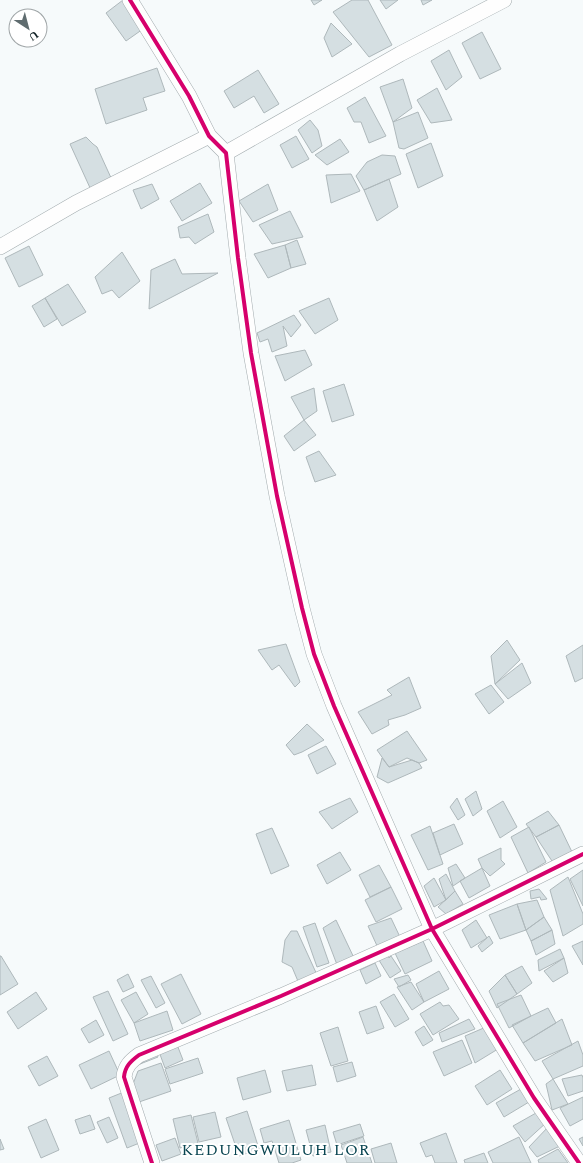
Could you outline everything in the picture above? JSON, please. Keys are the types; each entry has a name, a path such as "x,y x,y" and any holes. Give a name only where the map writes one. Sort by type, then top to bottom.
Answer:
{"street":[{"path":"130,0 189,96 209,136 226,152 251,353 277,496 314,654 334,706 432,929 534,1098 579,1163"},
{"path":"226,152 400,54 504,0"},
{"path":"0,247 76,203 209,136"},
{"path":"152,1163 124,1077 124,1070 127,1065 139,1055 287,993 432,929 583,854"}],"building":[{"path":"123,0 143,29 126,41 106,13"},
{"path":"311,0 322,0 314,5"},
{"path":"352,0 368,0 392,45 369,57 333,12"},
{"path":"380,0 398,0 386,9"},
{"path":"421,0 432,0 423,5"},
{"path":"331,23 352,44 332,57 324,38"},
{"path":"482,32 501,69 480,79 462,43"},
{"path":"449,50 462,77 446,90 431,61"},
{"path":"157,68 165,91 143,98 147,110 106,124 95,89"},
{"path":"258,70 279,104 264,113 254,96 234,108 224,91"},
{"path":"403,79 412,108 393,122 380,87"},
{"path":"437,88 452,120 431,123 417,100"},
{"path":"365,97 386,136 369,143 361,122 354,122 347,108"},
{"path":"418,112 428,138 404,149 399,148 393,122"},
{"path":"310,120 318,130 322,146 312,153 298,130"},
{"path":"296,136 309,159 292,168 280,145"},
{"path":"86,137 97,147 112,180 91,190 70,144"},
{"path":"340,139 349,152 327,165 315,155"},
{"path":"431,143 443,176 418,188 406,154"},
{"path":"382,155 395,156 401,174 364,190 356,176 367,162"},
{"path":"351,174 360,191 331,203 326,175"},
{"path":"389,179 398,207 377,221 364,190"},
{"path":"200,183 212,203 182,221 170,201"},
{"path":"152,184 159,199 141,209 133,190"},
{"path":"268,184 278,210 253,222 239,201"},
{"path":"290,211 303,237 272,244 259,225"},
{"path":"208,214 214,232 195,244 189,237 180,238 178,227"},
{"path":"297,240 306,264 291,268 285,245"},
{"path":"285,245 291,268 268,278 254,254"},
{"path":"29,246 43,275 19,287 5,258"},
{"path":"122,252 140,281 119,298 112,290 102,294 95,277"},
{"path":"175,259 182,274 218,273 149,309 151,270"},
{"path":"68,284 86,312 62,326 45,298"},
{"path":"45,298 57,319 44,327 32,306"},
{"path":"329,298 338,320 315,334 299,311"},
{"path":"294,315 301,325 291,337 283,326 287,346 272,352 268,339 260,342 257,333"},
{"path":"305,350 312,365 285,381 275,356"},
{"path":"344,384 354,415 332,422 323,391"},
{"path":"314,388 317,411 304,420 291,397"},
{"path":"304,420 316,435 294,451 284,436"},
{"path":"319,451 336,475 315,482 306,457"},
{"path":"507,640 520,660 495,684 491,656"},
{"path":"286,644 300,682 295,687 279,665 272,670 258,650"},
{"path":"583,645 583,678 575,682 566,656"},
{"path":"522,663 531,683 508,699 495,684"},
{"path":"409,677 421,708 388,720 389,725 372,734 358,712 392,695 387,690"},
{"path":"491,685 504,702 489,714 475,694"},
{"path":"307,724 324,740 294,755 286,745"},
{"path":"407,731 427,760 419,763 407,758 389,767 377,750"},
{"path":"326,746 336,764 317,774 308,755"},
{"path":"382,758 389,767 412,760 419,763 422,768 388,783 377,777"},
{"path":"476,791 482,809 473,816 465,799"},
{"path":"350,798 358,812 332,829 319,812"},
{"path":"457,798 465,815 458,820 450,807"},
{"path":"503,801 517,827 500,838 487,811"},
{"path":"548,811 559,825 536,837 526,824"},
{"path":"454,824 463,844 440,855 433,833"},
{"path":"559,825 572,852 554,864 536,837"},
{"path":"430,826 443,864 428,870 411,835"},
{"path":"529,827 546,862 528,873 511,837"},
{"path":"272,828 289,866 271,874 256,834"},
{"path":"501,848 501,860 505,864 490,876 482,868 478,859"},
{"path":"340,852 351,870 327,884 317,865"},
{"path":"456,864 465,878 453,886 448,868"},
{"path":"379,865 391,887 370,897 359,875"},
{"path":"482,868 490,886 469,898 460,881"},
{"path":"583,870 583,906 570,879"},
{"path":"446,874 455,891 446,900 439,879"},
{"path":"568,877 583,914 583,924 563,936 550,890"},
{"path":"434,878 446,900 434,907 424,886"},
{"path":"391,887 402,909 376,922 365,900"},
{"path":"539,889 547,899 541,900 540,897 531,899 530,891"},
{"path":"455,891 463,904 446,914 438,907"},
{"path":"537,900 544,917 526,930 517,904"},
{"path":"517,904 526,930 500,939 489,915"},
{"path":"544,917 552,930 531,941 526,930"},
{"path":"391,918 400,937 378,948 368,926"},
{"path":"336,920 355,960 339,970 323,928"},
{"path":"476,920 487,938 471,948 462,930"},
{"path":"315,923 329,963 317,967 303,927"},
{"path":"552,930 555,944 536,955 531,941"},
{"path":"291,931 297,931 318,977 300,986 292,967 282,962 285,940"},
{"path":"489,936 493,943 482,952 478,946"},
{"path":"423,941 432,961 405,974 395,953"},
{"path":"583,941 583,965 572,946"},
{"path":"560,949 564,958 539,971 538,960"},
{"path":"386,952 389,958 391,956 401,971 390,978 377,957"},
{"path":"0,956 18,984 0,995"},
{"path":"564,958 568,973 553,982 544,971"},
{"path":"375,963 381,976 366,984 360,970"},
{"path":"522,966 532,983 517,994 505,975"},
{"path":"439,971 449,989 424,1002 416,984"},
{"path":"128,974 134,987 123,992 117,980"},
{"path":"181,974 201,1014 182,1024 161,984"},
{"path":"408,975 411,980 399,987 394,979"},
{"path":"505,975 517,994 497,1008 489,991"},
{"path":"151,976 165,1003 156,1008 141,980"},
{"path":"411,982 424,1002 412,1010 397,987"},
{"path":"108,991 128,1034 113,1041 93,997"},
{"path":"36,992 47,1009 18,1029 7,1012"},
{"path":"136,992 148,1014 134,1023 121,1000"},
{"path":"394,994 409,1019 395,1027 380,1002"},
{"path":"521,995 531,1016 509,1028 497,1004"},
{"path":"440,1002 443,1006 449,1005 459,1019 433,1035 420,1014"},
{"path":"376,1006 384,1028 367,1034 359,1012"},
{"path":"548,1008 556,1023 523,1043 512,1025"},
{"path":"167,1011 173,1030 140,1041 134,1023"},
{"path":"469,1019 475,1029 442,1042 439,1033"},
{"path":"562,1019 572,1045 535,1061 523,1043"},
{"path":"96,1020 104,1035 89,1043 81,1029"},
{"path":"424,1026 433,1040 423,1046 415,1032"},
{"path":"338,1027 348,1061 331,1066 320,1033"},
{"path":"486,1027 498,1049 475,1063 465,1036"},
{"path":"462,1040 472,1063 444,1076 433,1052"},
{"path":"578,1041 583,1055 583,1066 553,1079 542,1061"},
{"path":"176,1042 183,1060 165,1068 158,1049"},
{"path":"109,1051 120,1075 91,1089 79,1065"},
{"path":"156,1052 158,1057 140,1064"},
{"path":"47,1056 58,1076 39,1086 28,1066"},
{"path":"198,1058 203,1073 170,1084 165,1069"},
{"path":"352,1062 356,1076 337,1082 333,1067"},
{"path":"161,1063 171,1091 139,1102 133,1084 138,1071"},
{"path":"312,1065 316,1085 287,1091 282,1071"},
{"path":"265,1070 271,1092 243,1100 237,1078"},
{"path":"500,1070 512,1089 487,1105 475,1086"},
{"path":"582,1075 583,1091 568,1096 562,1079"},
{"path":"553,1079 568,1104 552,1110 546,1084"},
{"path":"521,1089 529,1102 504,1117 496,1103"},
{"path":"129,1090 147,1140 127,1148 109,1098"},
{"path":"583,1097 583,1119 570,1126 560,1108"},
{"path":"247,1111 259,1149 239,1156 226,1118"},
{"path":"215,1112 221,1137 199,1142 193,1117"},
{"path":"536,1113 547,1122 525,1142 513,1126"},
{"path":"90,1115 95,1129 80,1134 75,1120"},
{"path":"191,1115 198,1143 180,1148 173,1119"},
{"path":"109,1117 118,1138 107,1143 97,1122"},
{"path":"46,1119 59,1150 41,1158 28,1127"},
{"path":"289,1120 301,1160 292,1163 279,1163 272,1141 264,1143 260,1129"},
{"path":"360,1124 364,1136 337,1145 333,1132"},
{"path":"325,1125 331,1152 313,1156 306,1130"},
{"path":"549,1126 562,1145 537,1157 529,1147"},
{"path":"446,1133 457,1163 435,1163 432,1155 426,1157 420,1143"},
{"path":"363,1137 372,1163 347,1163 341,1145"},
{"path":"519,1137 531,1163 493,1163 488,1152"},
{"path":"583,1137 583,1146 579,1139"},
{"path":"175,1138 181,1154 162,1161 156,1145"},
{"path":"0,1139 4,1149 0,1150"},
{"path":"391,1143 397,1163 375,1163 371,1149"},
{"path":"558,1149 568,1163 539,1163 538,1160"},
{"path":"484,1153 488,1163 465,1163 464,1160"}],"cycle path":[{"path":"130,0 189,96 209,136 226,153 251,353 277,496 314,654 334,706 432,929 534,1098 579,1163"},
{"path":"152,1163 124,1077 126,1070 133,1059 139,1055 281,996 432,929 583,854"}],"district":[{"name":"KEDUNGWULUH LOR","path":"276,1150"}]}
